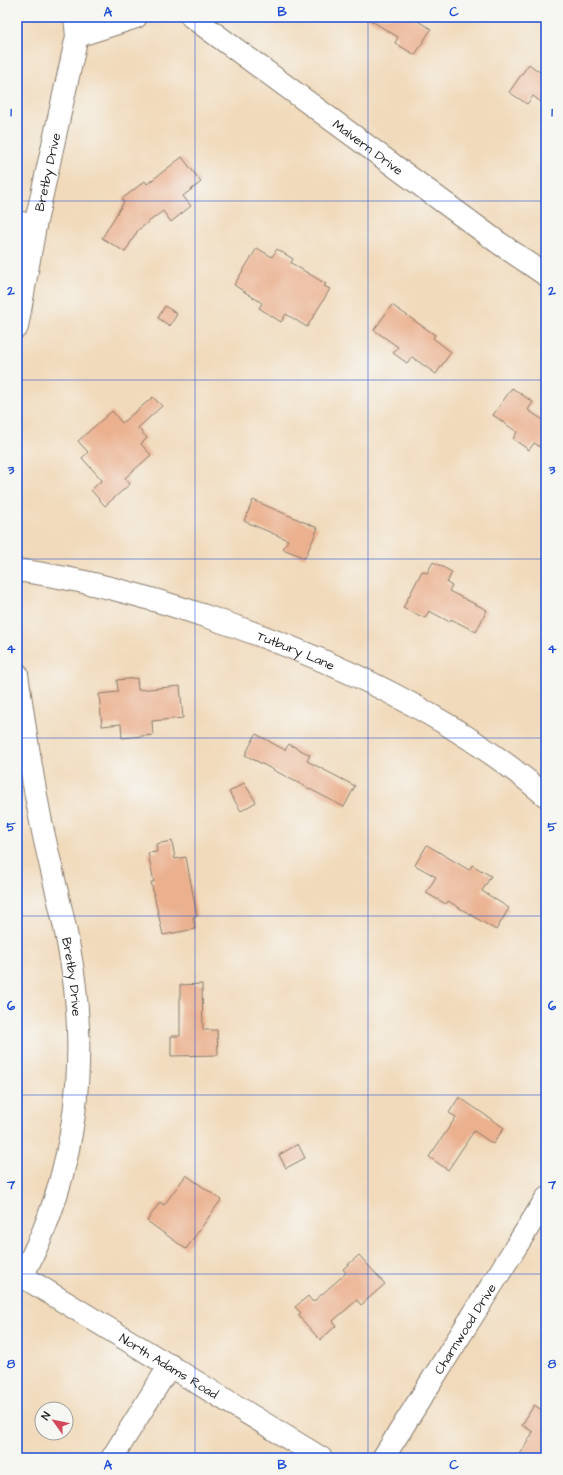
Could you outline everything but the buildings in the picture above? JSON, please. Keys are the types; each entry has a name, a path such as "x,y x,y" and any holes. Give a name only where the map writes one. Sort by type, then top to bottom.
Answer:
{"street":[{"path":"76,26 136,17"},
{"name":"Malvern Drive","path":"192,17 455,211 546,275"},
{"name":"Bretby Drive","path":"17,327 26,224 76,26"},
{"name":"Tutbury Lane","path":"17,570 107,587 171,604 308,654 416,707 458,732 498,759 546,796"},
{"name":"Bretby Drive","path":"17,674 43,834 69,948 78,1026 76,1103 63,1173 46,1228 38,1247 20,1275"},
{"name":"Charnwood Drive","path":"384,1458 546,1199"},
{"name":"North Adams Road","path":"20,1275 321,1458"},
{"path":"112,1458 170,1365"}]}
